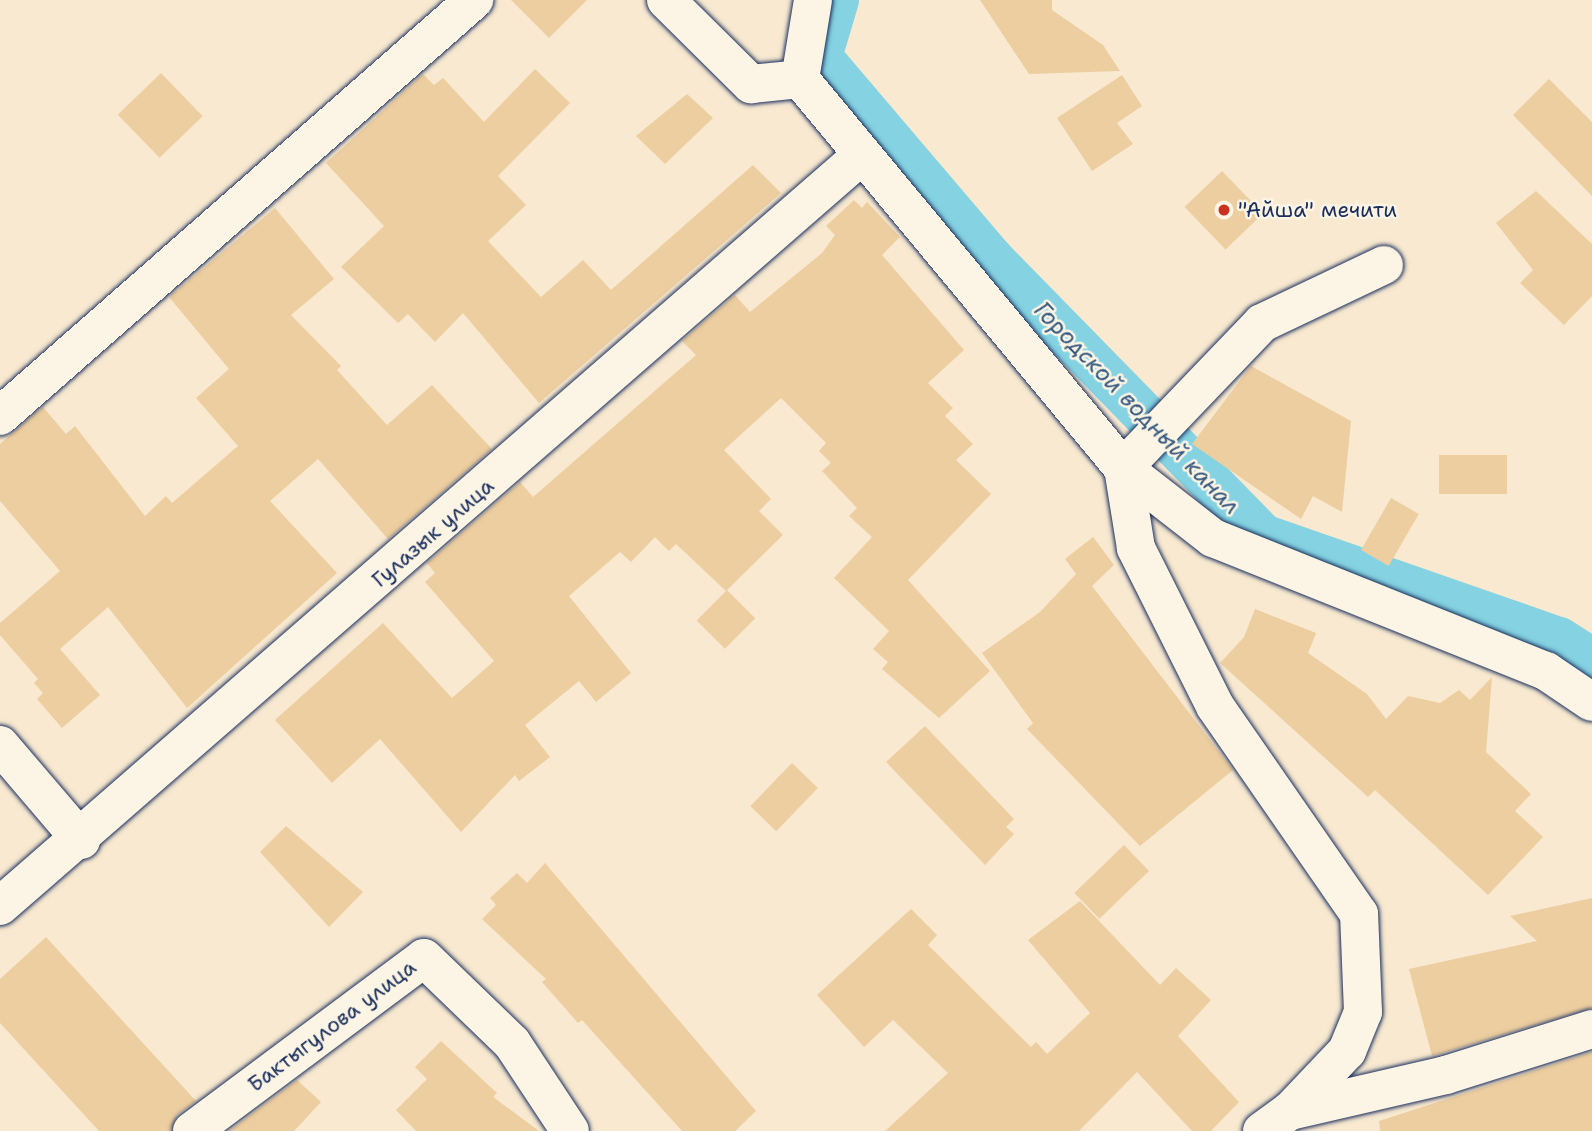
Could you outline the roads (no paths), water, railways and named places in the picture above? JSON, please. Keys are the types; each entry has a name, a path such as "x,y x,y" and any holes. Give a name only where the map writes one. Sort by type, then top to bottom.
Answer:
{"street":[{"path":"0,416 474,0"},
{"path":"666,0 751,84 800,79"},
{"path":"813,0 800,79 861,156 1123,468 1213,538 1546,671 1592,702"},
{"name":"Гулазык улица","path":"0,906 81,840 861,156"},
{"path":"1123,468 1262,323 1384,265"},
{"path":"1123,468 1136,548 1215,706 1359,915 1363,1012 1347,1051 1276,1121"},
{"path":"0,745 81,840"},
{"name":"Бактыгулова улица","path":"192,1131 424,958 512,1043 570,1131"},
{"path":"1276,1121 1446,1075 1592,1029"}],"waterway":[{"name":"Городской водный канал","path":"837,0 820,57 991,258 1263,536 1559,639 1592,660"}],"place":[{"name":"\"Айша\" мечити","path":"1224,210"}]}
